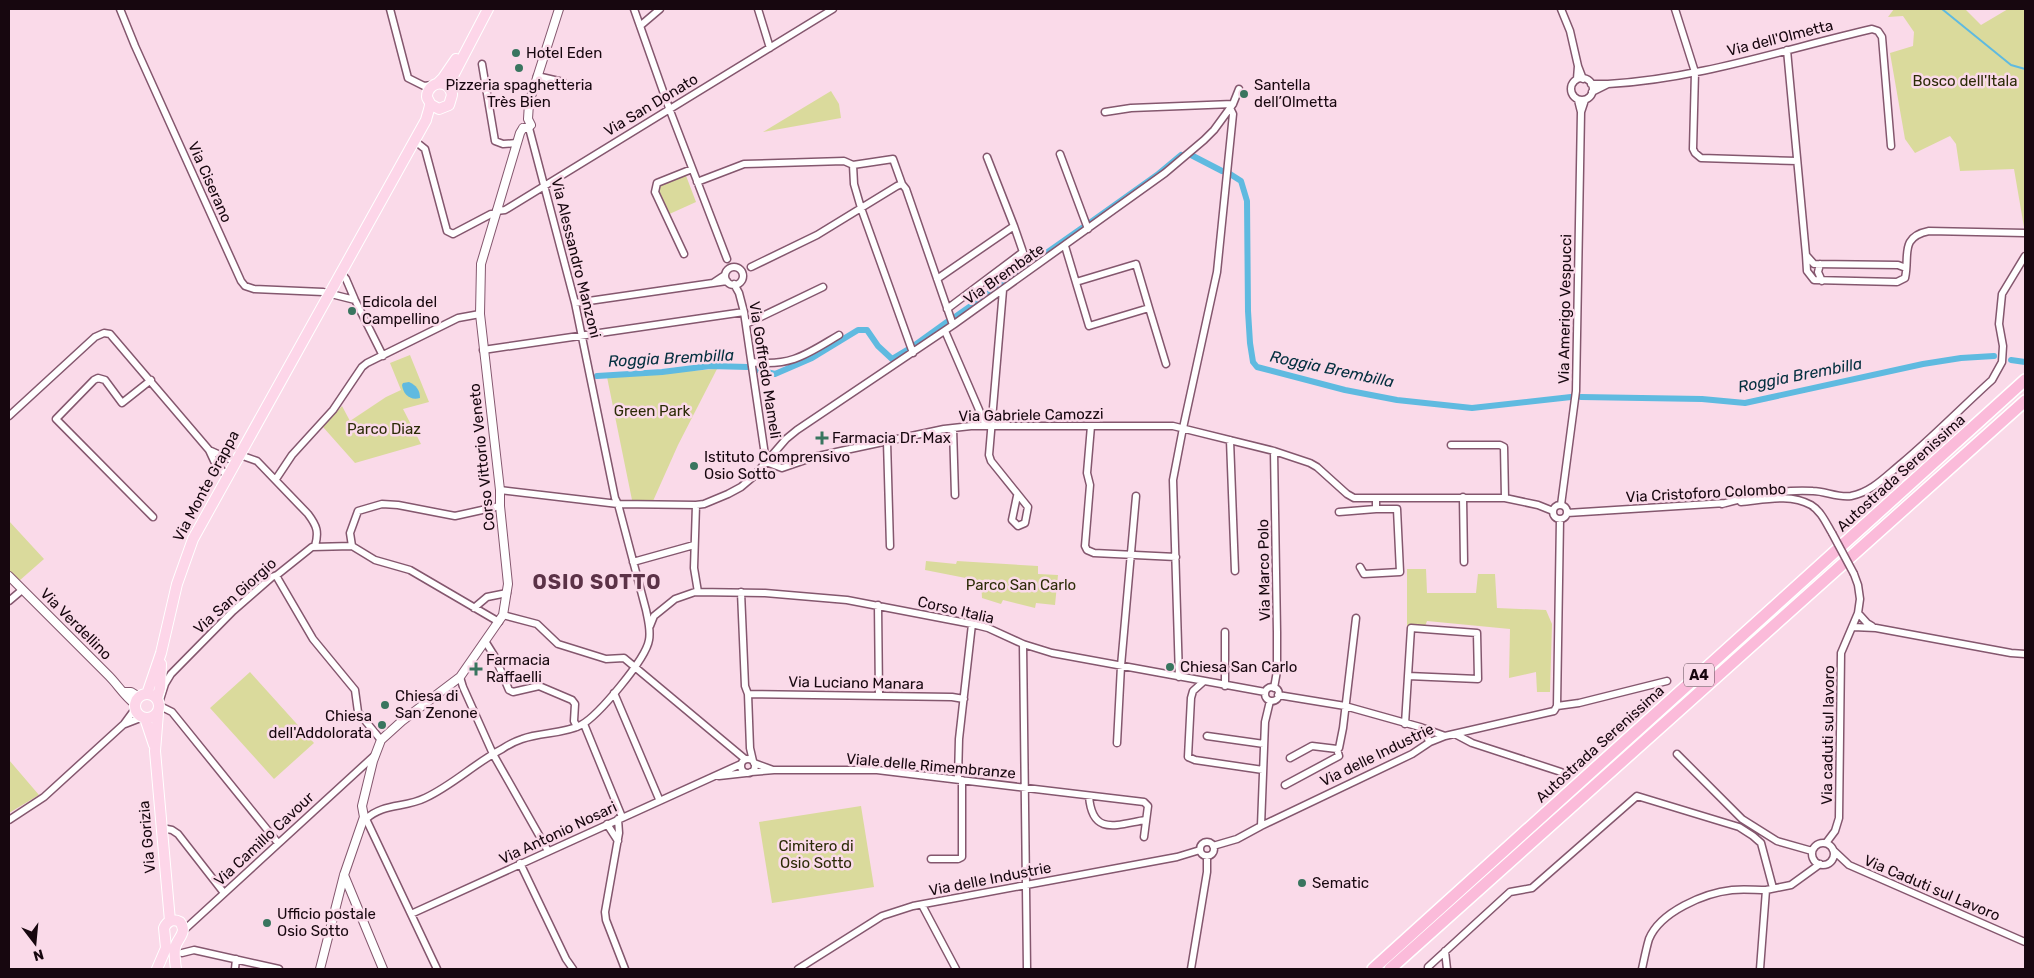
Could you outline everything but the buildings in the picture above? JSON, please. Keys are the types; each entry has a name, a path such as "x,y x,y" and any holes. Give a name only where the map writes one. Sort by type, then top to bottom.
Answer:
{"highway":[{"name":"Autostrada Serenissima","path":"1373,969 2025,380"},
{"name":"Autostrada Serenissima","path":"1390,969 2025,401"}],"main road":[{"path":"426,120 451,102 451,86 454,76 488,9"},
{"path":"426,120 429,89 472,39"},
{"path":"435,84 446,85 452,94"},
{"path":"428,100 437,108 445,107"},
{"name":"Via Monte Grappa","path":"158,705 161,653 177,584 187,554 201,524 426,120"},
{"name":"Via Monte Grappa","path":"139,701 161,653"},
{"path":"139,701 158,705 151,718 144,718 139,701"},
{"name":"Via Gorizia","path":"157,969 166,948 164,928 170,921 155,751 158,705"},
{"name":"Via Gorizia","path":"144,718 155,751"},
{"path":"170,921 180,922 183,931 175,947 177,969"}],"street":[{"name":"Via Ciserano","path":"120,9 139,55 245,286 254,289 330,294"},
{"path":"390,9 406,76 409,80 421,86 435,84"},
{"name":"Corso Vittorio Veneto","path":"382,740 402,721 460,676 501,619 508,584 500,490 483,350 480,314 481,264 517,143 527,125 529,103 559,9"},
{"path":"634,9 669,108 727,259 726,275 734,284 741,281 742,276 751,267 817,235 900,185"},
{"path":"640,26 660,9"},
{"path":"758,9 770,48"},
{"name":"Via San Donato","path":"415,141 425,149 447,231 453,234 491,214 505,210 833,9"},
{"name":"Via Amerigo Vespucci","path":"1561,9 1570,31 1580,79 1573,83 1571,89 1572,96 1581,100 1576,391 1561,505"},
{"path":"1675,9 1695,72 1693,149 1697,156 1701,158 1797,161"},
{"name":"Via dell'Olmetta","path":"1591,84 1644,82 1695,72 1872,29 1878,30 1882,37 1891,146"},
{"path":"1788,50 1807,271 1814,280 1897,282 1904,278 1908,244 1918,233 1929,231 2025,233"},
{"path":"482,64 496,141 503,144 517,143"},
{"path":"537,76 563,82 564,86"},
{"path":"1580,79 1591,84 1592,92"},
{"path":"1581,100 1608,84"},
{"path":"421,86 428,100"},
{"name":"Via Brembate","path":"500,490 618,504 696,505 713,501 741,487 754,476 786,439 798,430 945,331 1165,173 1204,140 1231,106 1239,89"},
{"path":"1105,112 1131,108 1231,106 1233,114 1217,272 1173,480 1179,677"},
{"name":"Via Alessandro Manzoni","path":"527,125 545,184 575,303 615,498 649,627 649,640 643,657 634,668"},
{"path":"1060,154 1088,229"},
{"path":"947,309 1023,252 987,157"},
{"path":"697,182 744,164 844,161 853,165 893,159 900,185 906,189 953,325"},
{"path":"853,165 854,184 912,353"},
{"path":"684,254 655,192 658,183 692,169"},
{"path":"937,280 1014,226"},
{"path":"1065,246 1089,326 1149,308"},
{"path":"1805,251 1809,260 1814,264 1898,265 1906,268"},
{"path":"1722,504 1746,497 1779,492 1821,491 1851,496 1866,491 1877,484 1923,445 1992,380 2002,362 2003,346 1999,317 2002,294 2025,256"},
{"path":"727,259 737,268 742,276"},
{"path":"1076,282 1136,264 1166,364"},
{"path":"1820,264 1818,272 1822,281"},
{"path":"575,303 713,283 737,268 751,267"},
{"path":"341,273 346,279 354,300 383,356"},
{"name":"Via Goffredo Mameli","path":"734,284 739,293 744,312 766,462"},
{"path":"746,324 823,288"},
{"path":"1002,290 988,426 990,459 1017,496"},
{"path":"330,294 354,300"},
{"path":"483,350 744,312"},
{"path":"276,479 292,455 333,410 362,367 458,318 480,314"},
{"path":"945,331 988,426"},
{"path":"9,416 95,337 104,333 110,334 209,450 215,463 228,477"},
{"path":"752,362 778,364 794,360 839,335"},
{"path":"151,380 122,402 104,380 98,378 56,419 153,517"},
{"name":"Via Gabriele Camozzi","path":"766,462 782,468 814,457 953,428 988,426 1174,426 1183,428"},
{"path":"1091,426 1087,473 1090,485 1085,546 1087,550 1094,553 1176,557"},
{"path":"953,428 955,495"},
{"path":"1183,428 1274,451 1317,467 1346,494 1354,498 1505,498 1538,505 1553,511 1554,516 1560,519"},
{"path":"1230,440 1235,571"},
{"path":"887,441 890,546"},
{"path":"1452,445 1504,447 1505,498"},
{"path":"209,450 238,459 256,461 276,479 315,523 318,533 315,546 352,546 376,560 410,570 474,608 501,619 538,624 558,644 606,659 624,658 748,761 755,768 749,773 741,770 748,761 750,748 741,592"},
{"name":"Via Marco Polo","path":"1274,451 1277,632 1277,671 1274,688"},
{"path":"1117,742 1121,666 1136,496"},
{"path":"1463,497 1464,562"},
{"path":"1376,498 1376,509"},
{"name":"Via Cristoforo Colombo","path":"1566,513 1722,504 1780,498 1796,501 1811,505 1823,517 1854,574"},
{"path":"352,546 350,533 358,511 382,504 398,505 455,516 500,506"},
{"path":"696,505 694,568 698,592"},
{"path":"1553,511 1557,506 1565,507 1565,516 1560,519"},
{"path":"1339,512 1398,509 1400,572 1364,574 1360,568"},
{"path":"1558,706 1560,519"},
{"path":"633,562 694,545"},
{"name":"Via San Giorgio","path":"158,705 165,684 171,674 233,611 272,577 308,549 315,546"},
{"name":"Via caduti sul lavoro","path":"1826,843 1835,831 1840,818 1842,653 1858,612 1860,599 1854,574"},
{"path":"277,575 314,639 355,690 358,712 382,740 374,758 362,806 365,818 437,969"},
{"name":"Via Verdellino","path":"9,576 124,692 131,692 139,701"},
{"path":"9,601 22,590"},
{"name":"Corso Italia","path":"649,627 654,616 675,599 698,592 741,592 839,599 878,605 988,628 1023,644 1052,653 1265,692"},
{"path":"474,608 487,596 507,593"},
{"path":"878,605 879,696"},
{"path":"1858,612 1866,623 1876,628"},
{"path":"1337,749 1340,746 1343,728 1356,618"},
{"path":"931,859 958,859 962,855 959,739 972,624"},
{"path":"1853,627 1876,628 2025,654"},
{"path":"1405,724 1408,676 1411,628 1477,633 1478,679 1408,676"},
{"path":"1225,632 1225,686"},
{"path":"485,641 495,657 509,690 513,692 539,686 572,700 575,704 574,721 577,727"},
{"path":"1023,644 1027,969"},
{"path":"320,969 344,876 365,818 383,808 410,805 425,798 493,754 523,739 584,724 596,713 634,668"},
{"path":"460,676 463,687 493,754 548,851"},
{"name":"Via delle Industrie","path":"798,969 882,916 922,905 1177,858 1200,850 1200,846 1205,842 1209,842 1213,846 1237,839 1445,736 1554,711 1558,706 1667,681"},
{"path":"1203,682 1193,691 1191,698 1188,757 1195,760 1263,770"},
{"path":"1269,688 1274,688 1278,691 1278,695 1275,700 1270,701 1266,698 1265,692 1269,688"},
{"path":"614,692 659,799"},
{"name":"Via Luciano Manara","path":"748,694 952,697 964,700"},
{"path":"1558,694 1573,704"},
{"path":"1278,695 1345,706 1445,736"},
{"path":"9,820 44,797 124,724 139,701"},
{"path":"1261,826 1265,722 1270,701"},
{"path":"158,705 172,712 278,843"},
{"path":"124,724 144,718"},
{"path":"584,724 620,818 620,833 605,912 606,920 626,969"},
{"path":"1420,727 1430,742"},
{"path":"1420,727 1423,746"},
{"path":"1455,734 1472,743 1561,772"},
{"path":"1207,736 1264,744"},
{"path":"1290,758 1312,746 1337,749"},
{"path":"1286,785 1339,756 1337,749"},
{"path":"1677,754 1742,819 1777,841 1812,851"},
{"name":"Via Camillo Cavour","path":"183,931 362,766 374,758"},
{"name":"Viale delle Rimembranze","path":"748,761 774,770"},
{"name":"Via Antonio Nosari","path":"411,914 659,799 748,761"},
{"path":"362,766 368,768 370,772"},
{"name":"Viale delle Rimembranze","path":"749,773 774,770 877,770 960,779 1144,802 1148,806 1146,820"},
{"name":"Via Antonio Nosari","path":"715,776 749,773"},
{"path":"1089,796 1090,810 1095,819 1103,824 1114,826 1146,820 1144,837"},
{"path":"1428,969 1510,892 1532,888 1637,796 1739,827 1761,843 1770,889 1760,969"},
{"path":"607,824 618,841"},
{"path":"162,828 172,830 178,834 224,894"},
{"path":"1820,864 1813,858 1812,851 1816,845 1826,843"},
{"name":"Via Caduti sul Lavoro","path":"1826,843 1849,865 2025,942"},
{"path":"1207,856 1213,852 1213,846"},
{"path":"1200,850 1203,855 1207,856"},
{"path":"1642,969 1650,938 1662,922 1676,910 1690,902 1731,890 1770,889 1791,885 1820,864 1826,864 1832,860 1833,850"},
{"path":"1191,969 1207,872 1207,856"},
{"path":"520,863 566,959 573,969"},
{"path":"344,876 383,969"},
{"path":"922,905 956,969"},
{"path":"177,969 181,955 194,950 279,969"},
{"path":"1445,951 1447,969"},
{"path":"235,969 236,959"},
{"path":"565,969 566,959"}],"green space":[{"name":"Bosco dell'Itala","path":"1894,9 1965,9 1981,25 2008,9 2025,9 2025,233 2014,169 1960,171 1956,144 1950,136 1915,153 1905,139 1890,53 1913,46 1914,32 1903,16 1888,17"},
{"path":"831,91 839,104 841,118 763,132"},
{"path":"685,173 696,202 665,216 652,185"},
{"name":"Parco Diaz","path":"410,355 429,402 403,409 421,444 355,463 323,427 342,406 350,421 386,397 401,390 390,363"},
{"name":"Green Park","path":"717,369 678,445 653,501 632,500 607,377"},
{"path":"9,521 44,559 19,581 9,571"},
{"name":"Parco San Carlo","path":"926,561 956,564 957,561 1038,566 1038,574 1058,575 1055,605 1036,603 1035,608 1003,600 1001,604 982,598 981,581 925,570"},
{"path":"1407,569 1426,569 1427,593 1476,593 1478,574 1495,574 1497,608 1546,610 1552,624 1550,692 1537,692 1536,672 1509,678 1510,629 1427,621 1424,629 1407,628"},
{"path":"250,672 314,743 274,779 210,708"},
{"path":"9,760 39,795 9,813"},
{"name":"Cimitero di Osio Sotto","path":"861,806 874,887 772,903 759,822"}],"water":[{"path":"409,382 417,388 420,398 410,398 405,394 402,385"}],"waterway":[{"name":"Roggia Brembilla","path":"1942,9 2011,65 2025,69"},
{"name":"Roggia Brembilla","path":"1091,222 1157,175 1181,155"},
{"name":"Roggia Brembilla","path":"1191,155 1222,171"},
{"name":"Roggia Brembilla","path":"1230,174 1241,181 1247,201 1248,311 1253,362 1257,367 1345,390 1397,400 1472,408 1571,397"},
{"name":"Roggia Brembilla","path":"955,317 1082,228"},
{"name":"Roggia Brembilla","path":"915,345 947,322"},
{"name":"Roggia Brembilla","path":"758,370 775,374 812,358 858,330 867,330 878,346 892,359 907,350"},
{"name":"Roggia Brembilla","path":"1581,397 1702,399 1745,403 1923,364 1961,358 1994,356"},
{"name":"Roggia Brembilla","path":"2011,360 2025,362"},
{"name":"Roggia Brembilla","path":"597,376 662,372 710,366 748,367"}],"place":[{"name":"Hotel Eden","path":"516,53"},
{"name":"Pizzeria spaghetteria Très Bien","path":"519,68"},
{"name":"Santella dell’Olmetta","path":"1244,94"},
{"name":"Edicola del Campellino","path":"352,311"},
{"name":"Farmacia Dr. Max","path":"822,438"},
{"name":"Istituto Comprensivo Osio Sotto","path":"694,466"},
{"name":"Chiesa San Carlo","path":"1170,667"},
{"name":"Farmacia Raffaelli","path":"476,669"},
{"name":"Chiesa di San Zenone","path":"385,705"},
{"name":"Chiesa dell'Addolorata","path":"382,725"},
{"name":"Sematic","path":"1302,883"},
{"name":"Ufficio postale Osio Sotto","path":"267,923"}],"district":[{"name":"OSIO SOTTO","path":"597,582"}]}
